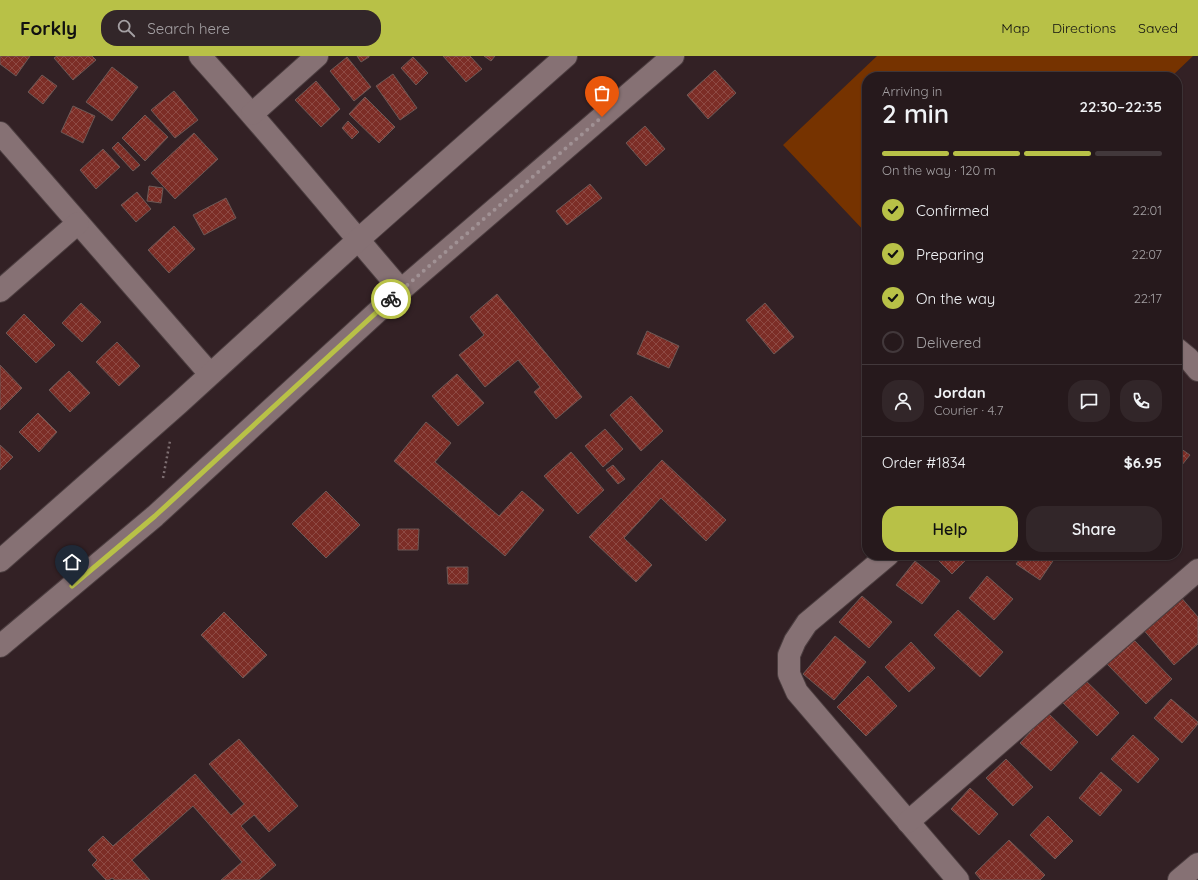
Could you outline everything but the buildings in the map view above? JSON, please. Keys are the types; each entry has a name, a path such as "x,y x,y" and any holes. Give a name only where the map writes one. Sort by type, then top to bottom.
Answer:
{"street":[{"path":"200,56 252,114 401,290"},
{"path":"252,114 317,56"},
{"path":"0,562 178,404 358,240 566,56"},
{"path":"0,646 155,516 401,290 673,56"},
{"path":"0,133 210,374"},
{"path":"0,291 78,223"},
{"path":"1182,353 1198,370"},
{"path":"882,560 807,623 795,641 789,655 789,674 797,692 958,880"},
{"path":"908,822 1198,570"},
{"path":"1179,880 1198,864"}],"path":[{"path":"163,479 178,404"}],"shaded area":[{"path":"877,56 1193,56 1176,72 862,72 862,229 783,145"}],"way so far":[{"path":"391,299 602,117"}],"route":[{"path":"72,586 155,516 391,299"}]}
